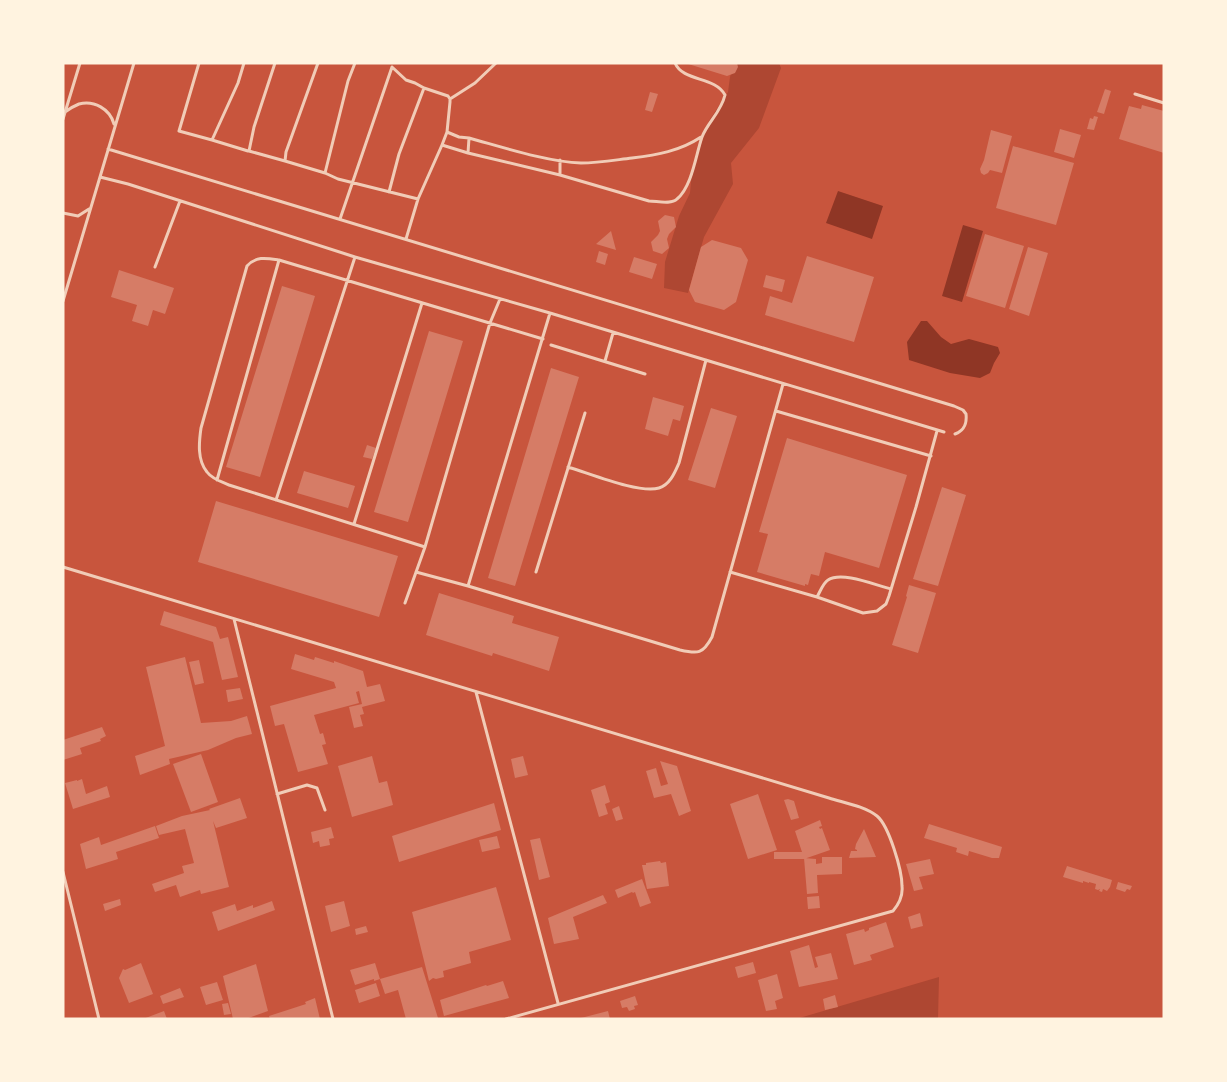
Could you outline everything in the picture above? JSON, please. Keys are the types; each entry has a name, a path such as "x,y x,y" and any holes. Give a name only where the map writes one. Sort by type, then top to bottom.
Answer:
{"lane":[{"path":"63,119 80,63"},
{"path":"63,301 134,63"},
{"path":"199,63 179,131 285,160 352,183 418,199"},
{"path":"212,140 238,83 244,63"},
{"path":"249,151 254,127 275,63"},
{"path":"285,160 318,63"},
{"path":"325,173 348,81 355,63"},
{"path":"388,63 406,80 448,96 450,99"},
{"path":"450,99 475,83 496,63"},
{"path":"442,145 560,175 649,201 677,200 689,179 703,136 722,106 725,95 719,87 683,72 677,68 675,63"},
{"path":"340,219 392,67"},
{"path":"389,192 399,154 424,88"},
{"path":"1135,94 1164,104"},
{"path":"406,239 418,199 447,132 450,99"},
{"path":"65,112 78,104 99,106 107,110 115,126"},
{"path":"447,132 459,137 579,163 652,156 675,151 703,136"},
{"path":"468,153 469,138"},
{"path":"108,149 954,406 963,410 967,420 961,432 955,434"},
{"path":"560,160 560,175"},
{"path":"100,177 355,257 550,313 944,432"},
{"path":"155,267 180,201"},
{"path":"63,213 78,216 91,208"},
{"path":"276,500 355,257"},
{"path":"425,548 217,480 207,473 199,453 201,428 247,266 251,261 257,259 279,260 543,339"},
{"path":"217,480 279,260"},
{"path":"405,603 425,548 490,323 500,299"},
{"path":"354,524 422,303"},
{"path":"468,586 550,313"},
{"path":"605,361 614,333"},
{"path":"551,345 645,374"},
{"path":"568,467 628,486 649,489 666,485 673,477 679,463 706,360"},
{"path":"416,572 696,653 705,648 712,637 783,384"},
{"path":"776,411 931,456"},
{"path":"536,572 585,413"},
{"path":"730,572 863,613 877,611 886,604 938,430"},
{"path":"63,567 863,809 878,817 892,844 898,861 902,886 900,900 893,911 506,1019"},
{"path":"817,597 826,581 842,577 891,589"},
{"path":"234,619 333,1019"},
{"path":"476,692 558,1004"},
{"path":"277,794 307,785 318,788 325,810"},
{"path":"63,872 99,1019"}],"shaded area":[{"path":"734,63 779,63 781,68 759,128 731,163 733,184 704,237 688,293 664,288 665,262 679,216 690,193 692,171 709,121 728,92"},
{"path":"838,191 883,206 872,239 826,223"},
{"path":"963,225 983,231 962,302 942,296"},
{"path":"921,321 927,321 941,337 951,344 969,339 998,347 1000,353 990,373 980,378 950,373 909,360 907,342"},
{"path":"939,977 938,1019 796,1019"}],"building":[{"path":"685,63 737,63 738,67 735,73 727,76"},
{"path":"1105,89 1111,91 1104,114 1097,112"},
{"path":"650,92 658,94 652,112 645,110"},
{"path":"1142,105 1164,111 1164,153 1119,139 1129,106 1141,109"},
{"path":"1094,116 1098,117 1094,130 1087,129 1090,118 1093,119"},
{"path":"1060,129 1081,135 1074,158 1054,152"},
{"path":"991,130 1012,136 1002,173 990,170 984,175 980,169"},
{"path":"1013,146 1074,163 1056,225 996,208"},
{"path":"665,215 674,217 676,227 667,239 669,248 662,254 653,251 651,242 660,231 658,221"},
{"path":"611,231 616,250 596,244"},
{"path":"985,234 1024,246 1005,308 966,296"},
{"path":"712,240 741,248 748,260 736,302 724,310 695,302 689,290 701,247"},
{"path":"1028,247 1048,253 1029,316 1009,309"},
{"path":"599,251 608,254 605,265 596,262"},
{"path":"807,256 874,277 854,342 765,315 770,296 792,303"},
{"path":"634,257 657,264 652,279 629,272"},
{"path":"119,270 174,288 165,314 153,310 148,326 132,321 137,305 111,297"},
{"path":"766,275 785,280 782,292 763,287"},
{"path":"282,286 315,296 260,477 226,467"},
{"path":"429,331 463,341 408,522 374,512"},
{"path":"551,368 579,377 515,586 488,578"},
{"path":"653,397 684,406 680,421 673,419 668,436 645,429"},
{"path":"711,408 737,416 715,488 688,480"},
{"path":"787,438 907,475 879,568 825,552 819,576 811,574 808,585 805,584 805,586 757,572 768,534 759,532"},
{"path":"367,445 376,448 372,459 363,457"},
{"path":"304,471 355,486 348,508 297,493"},
{"path":"942,487 966,495 938,586 913,579"},
{"path":"216,501 398,556 379,617 198,562"},
{"path":"909,585 936,593 918,653 892,645"},
{"path":"439,593 514,616 512,623 559,637 549,671 426,635"},
{"path":"164,611 216,627 220,639 228,637 238,677 222,680 213,642 160,625"},
{"path":"295,654 314,660 315,657 334,663 334,661 363,671 367,687 380,684 385,701 362,707 364,714 360,715 363,726 354,728 349,707 362,704 359,691 356,692 359,703 314,715 320,734 323,733 326,744 322,745 328,764 298,772 284,724 275,726 270,706 336,688 334,682 291,669"},
{"path":"185,657 201,723 231,721 247,716 252,734 208,750 169,759 170,764 140,775 135,756 165,746 146,667"},
{"path":"199,660 204,683 195,685 189,662"},
{"path":"240,688 243,699 228,702 226,690"},
{"path":"102,727 106,736 100,739 101,741 80,748 82,754 63,760 63,740"},
{"path":"201,754 218,802 191,812 173,764"},
{"path":"372,756 379,783 387,781 393,805 352,817 338,766"},
{"path":"523,756 528,775 515,778 511,759"},
{"path":"660,761 677,766 691,811 679,816 671,794 654,798 646,771 656,768 661,786 668,784"},
{"path":"82,779 86,794 107,786 110,797 73,809 65,783"},
{"path":"605,785 610,802 605,804 608,814 599,817 591,790"},
{"path":"758,794 777,850 748,859 730,804"},
{"path":"240,798 247,818 216,828 213,821 229,887 201,894 200,890 180,897 176,885 155,892 152,884 184,873 182,866 194,863 185,829 159,835 156,826 182,816 210,810"},
{"path":"784,800 794,801 799,818 791,820"},
{"path":"494,803 501,830 399,862 392,836"},
{"path":"619,806 623,819 616,821 612,809"},
{"path":"820,820 822,826 819,827 822,828 830,850 804,859 774,859 774,852 802,852 795,831"},
{"path":"929,824 1002,847 999,858 969,851 968,856 956,852 957,848 924,838"},
{"path":"155,826 159,838 116,852 118,859 86,869 80,844 99,837 101,845"},
{"path":"331,827 334,838 329,839 330,845 320,847 319,841 313,843 311,832"},
{"path":"864,829 876,857 849,858 851,851 857,851 856,844"},
{"path":"497,836 500,848 482,852 479,840"},
{"path":"540,838 550,877 539,880 530,840"},
{"path":"822,857 842,857 842,874 817,875 818,893 807,894 804,858 816,859 816,864 822,863"},
{"path":"930,859 934,874 919,877 923,889 914,891 906,864"},
{"path":"660,861 661,863 666,862 669,886 647,889 642,865"},
{"path":"1067,866 1112,880 1110,887 1107,891 1103,889 1102,892 1099,891 1100,889 1095,889 1096,884 1063,877"},
{"path":"642,879 651,903 640,907 635,892 618,898 615,890"},
{"path":"1118,882 1132,886 1125,892 1116,889"},
{"path":"496,887 511,940 469,952 471,963 443,971 444,977 433,978 429,981 412,912"},
{"path":"603,895 607,903 573,917 579,939 554,944 548,918"},
{"path":"819,896 820,908 808,909 807,897"},
{"path":"120,899 121,905 105,911 103,904"},
{"path":"272,901 275,910 218,931 212,912 235,904 237,911"},
{"path":"344,901 350,926 331,932 325,906"},
{"path":"920,913 923,926 911,929 908,917"},
{"path":"886,922 894,947 870,955 872,960 854,965 846,934 864,929 865,932 869,928"},
{"path":"366,926 368,932 356,935 355,929"},
{"path":"809,945 815,968 818,967 815,957 831,953 838,979 799,987 790,951"},
{"path":"753,962 756,973 738,978 735,967"},
{"path":"141,963 153,994 129,1003 119,978 123,969"},
{"path":"375,963 380,979 355,985 350,970"},
{"path":"256,964 268,1011 246,1019 233,1019 223,976"},
{"path":"422,967 438,1018 406,1019 398,990 385,994 380,979"},
{"path":"777,974 783,998 775,1001 777,1009 766,1011 758,980"},
{"path":"503,981 509,998 444,1016 440,1000"},
{"path":"217,982 223,1000 206,1005 200,987"},
{"path":"376,983 380,996 359,1003 355,990"},
{"path":"180,988 184,997 163,1004 160,996"},
{"path":"835,995 838,1007 825,1010 823,999"},
{"path":"635,996 638,1005 634,1006 635,1009 629,1011 627,1007 622,1008 620,1001"},
{"path":"315,998 320,1019 270,1019 269,1016 306,1004 305,1002"},
{"path":"228,1003 231,1014 224,1015 222,1004"},
{"path":"164,1011 167,1019 143,1019"},
{"path":"608,1011 610,1019 581,1019 581,1018"}]}
